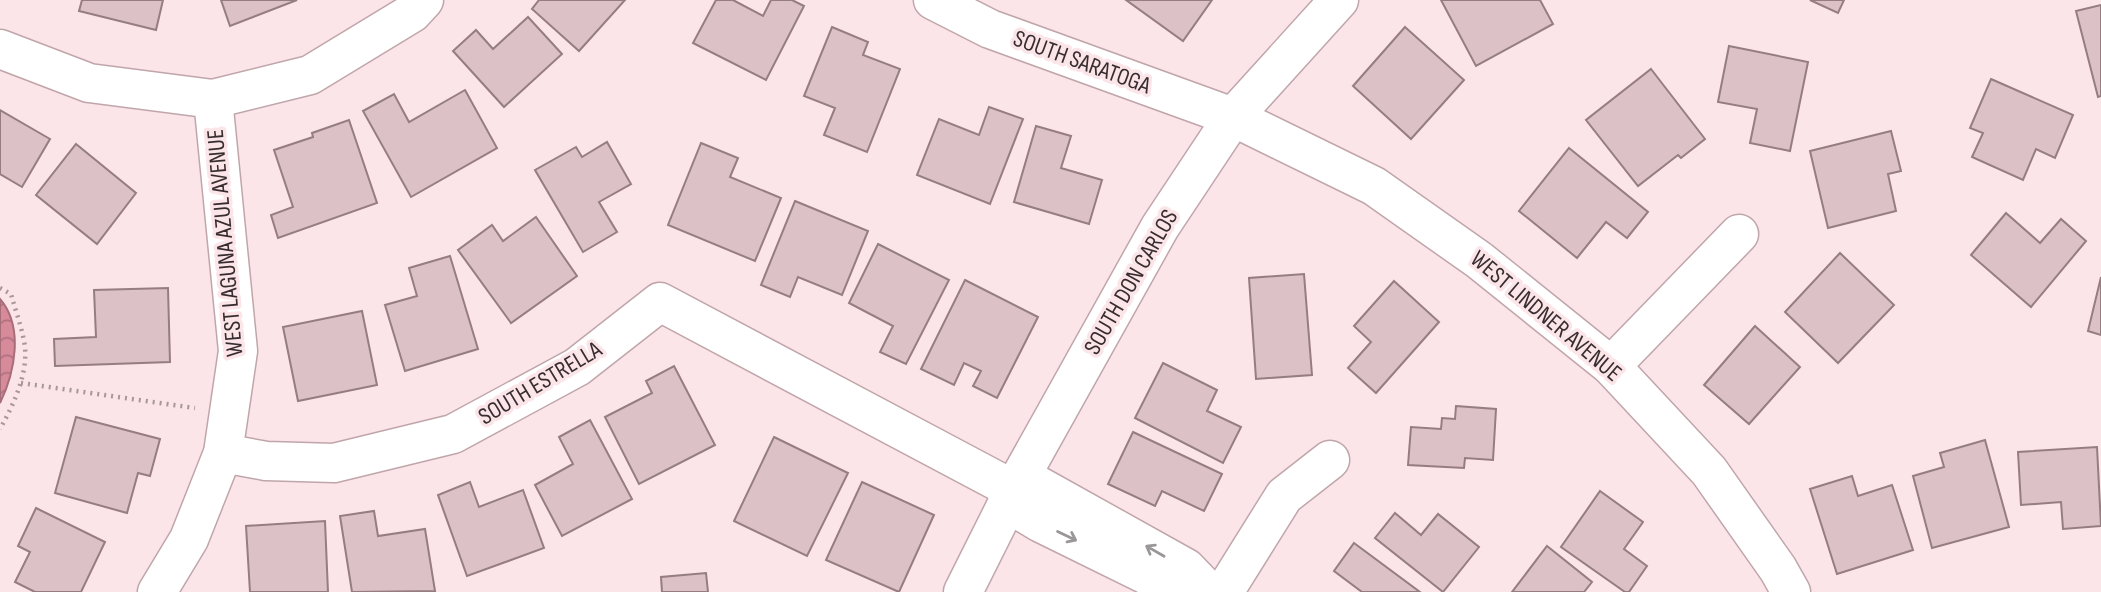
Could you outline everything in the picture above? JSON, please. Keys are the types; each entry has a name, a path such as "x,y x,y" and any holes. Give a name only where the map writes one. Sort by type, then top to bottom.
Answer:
{"street":[{"path":"213,99 310,75 412,13 424,0"},
{"name":"SOUTH SARATOGA","path":"933,0 990,29 1233,117"},
{"name":"SOUTH DON CARLOS","path":"963,592 1014,490 1160,227 1233,117 1339,0"},
{"name":"WEST LAGUNA AZUL AVENUE","path":"0,49 89,83 213,99 238,351 223,453 189,539 157,592"},
{"name":"WEST LINDNER AVENUE","path":"1233,117 1374,186 1479,260 1611,366 1709,471 1778,569 1791,592"},
{"path":"1611,366 1739,234"},
{"name":"SOUTH ESTRELLA","path":"223,453 266,461 334,463 453,434 577,367 660,302 1014,490"},
{"path":"1224,592 1284,496 1331,460"},
{"path":"1014,490 1041,523 1186,592"},
{"path":"1014,490 1186,568 1209,592"}],"path":[{"path":"0,288 10,294 25,344 21,383 15,404 0,429"},
{"path":"21,383 230,413"}],"water":[{"path":"0,299 8,310 12,323 15,350 10,378 0,403"}],"building":[{"path":"82,0 163,0 156,30 79,11"},
{"path":"221,0 297,0 230,26"},
{"path":"539,0 625,0 579,51 532,9"},
{"path":"716,0 733,0 763,16 771,0 792,0 804,6 766,80 693,43"},
{"path":"1126,0 1212,0 1183,41"},
{"path":"1441,0 1540,0 1553,24 1476,66"},
{"path":"1810,0 1844,0 1838,13"},
{"path":"2101,5 2101,96 2098,97 2076,11"},
{"path":"528,17 562,54 504,107 453,51 476,30 493,49"},
{"path":"832,27 868,42 863,55 900,69 867,152 824,135 835,108 804,96"},
{"path":"1405,27 1464,80 1411,139 1353,86"},
{"path":"1729,46 1808,62 1790,151 1750,143 1757,109 1718,102"},
{"path":"1651,69 1705,139 1681,158 1678,155 1638,186 1586,120"},
{"path":"1991,79 2073,115 2055,158 2036,149 2023,180 1972,157 1983,133 1970,128"},
{"path":"465,90 497,148 411,197 363,111 394,94 409,122"},
{"path":"989,107 1023,119 990,204 917,175 939,119 979,135"},
{"path":"0,110 50,139 22,187 0,174"},
{"path":"349,120 377,203 278,238 271,215 293,207 274,150 313,137 312,133"},
{"path":"1036,126 1071,136 1061,168 1102,180 1089,224 1014,202"},
{"path":"1891,131 1901,171 1888,174 1896,211 1828,228 1810,151"},
{"path":"607,142 631,184 599,202 617,232 583,252 535,170 576,147 582,157"},
{"path":"701,143 738,158 730,177 781,198 755,261 668,225"},
{"path":"76,144 136,193 97,244 36,195"},
{"path":"1569,148 1648,212 1627,238 1606,222 1577,258 1519,211"},
{"path":"795,201 868,231 842,295 798,277 790,297 761,285"},
{"path":"2006,213 2040,243 2061,219 2086,241 2031,307 1971,255"},
{"path":"536,217 577,276 511,323 458,250 492,225 503,241"},
{"path":"878,244 949,280 906,364 880,352 893,326 849,303"},
{"path":"1840,253 1894,305 1838,363 1785,312"},
{"path":"450,256 478,349 405,371 385,305 417,296 409,268"},
{"path":"1304,274 1312,375 1256,379 1249,278"},
{"path":"2101,277 2101,335 2088,331"},
{"path":"965,280 1038,317 997,398 973,386 981,371 964,363 954,385 921,369"},
{"path":"1394,281 1439,322 1376,393 1348,368 1371,342 1354,326"},
{"path":"168,288 170,362 55,366 54,339 96,337 94,290"},
{"path":"362,311 377,385 298,401 283,327"},
{"path":"1755,326 1800,367 1749,424 1704,385"},
{"path":"1163,363 1217,390 1207,411 1241,427 1223,463 1135,418"},
{"path":"674,366 715,445 639,484 605,417 652,393 646,381"},
{"path":"1456,406 1496,409 1493,460 1465,458 1464,468 1408,465 1411,427 1441,429 1442,418 1455,419"},
{"path":"76,417 160,439 150,476 138,473 127,513 55,493"},
{"path":"590,420 632,499 562,536 535,485 573,464 559,437"},
{"path":"1133,432 1222,474 1204,511 1162,491 1155,506 1108,484"},
{"path":"774,437 848,473 807,556 734,521"},
{"path":"1985,440 2009,527 1932,548 1913,476 1944,467 1940,453"},
{"path":"2097,447 2101,526 2063,529 2061,502 2021,505 2018,452"},
{"path":"1852,476 1858,496 1892,485 1913,550 1837,574 1810,489"},
{"path":"470,482 479,507 523,490 544,548 467,576 438,495"},
{"path":"862,482 934,515 899,592 826,560"},
{"path":"1600,491 1643,522 1624,549 1647,566 1629,592 1625,592 1561,547"},
{"path":"36,508 105,542 81,592 35,592 15,582 30,552 18,546"},
{"path":"374,511 378,536 425,529 435,591 352,592 340,516"},
{"path":"1395,513 1421,535 1438,514 1479,547 1443,592 1375,538"},
{"path":"325,521 328,592 250,592 246,526"},
{"path":"1354,543 1420,592 1362,592 1334,571"},
{"path":"1547,546 1592,582 1584,592 1512,592"},
{"path":"706,573 708,592 662,592 661,577"}]}
